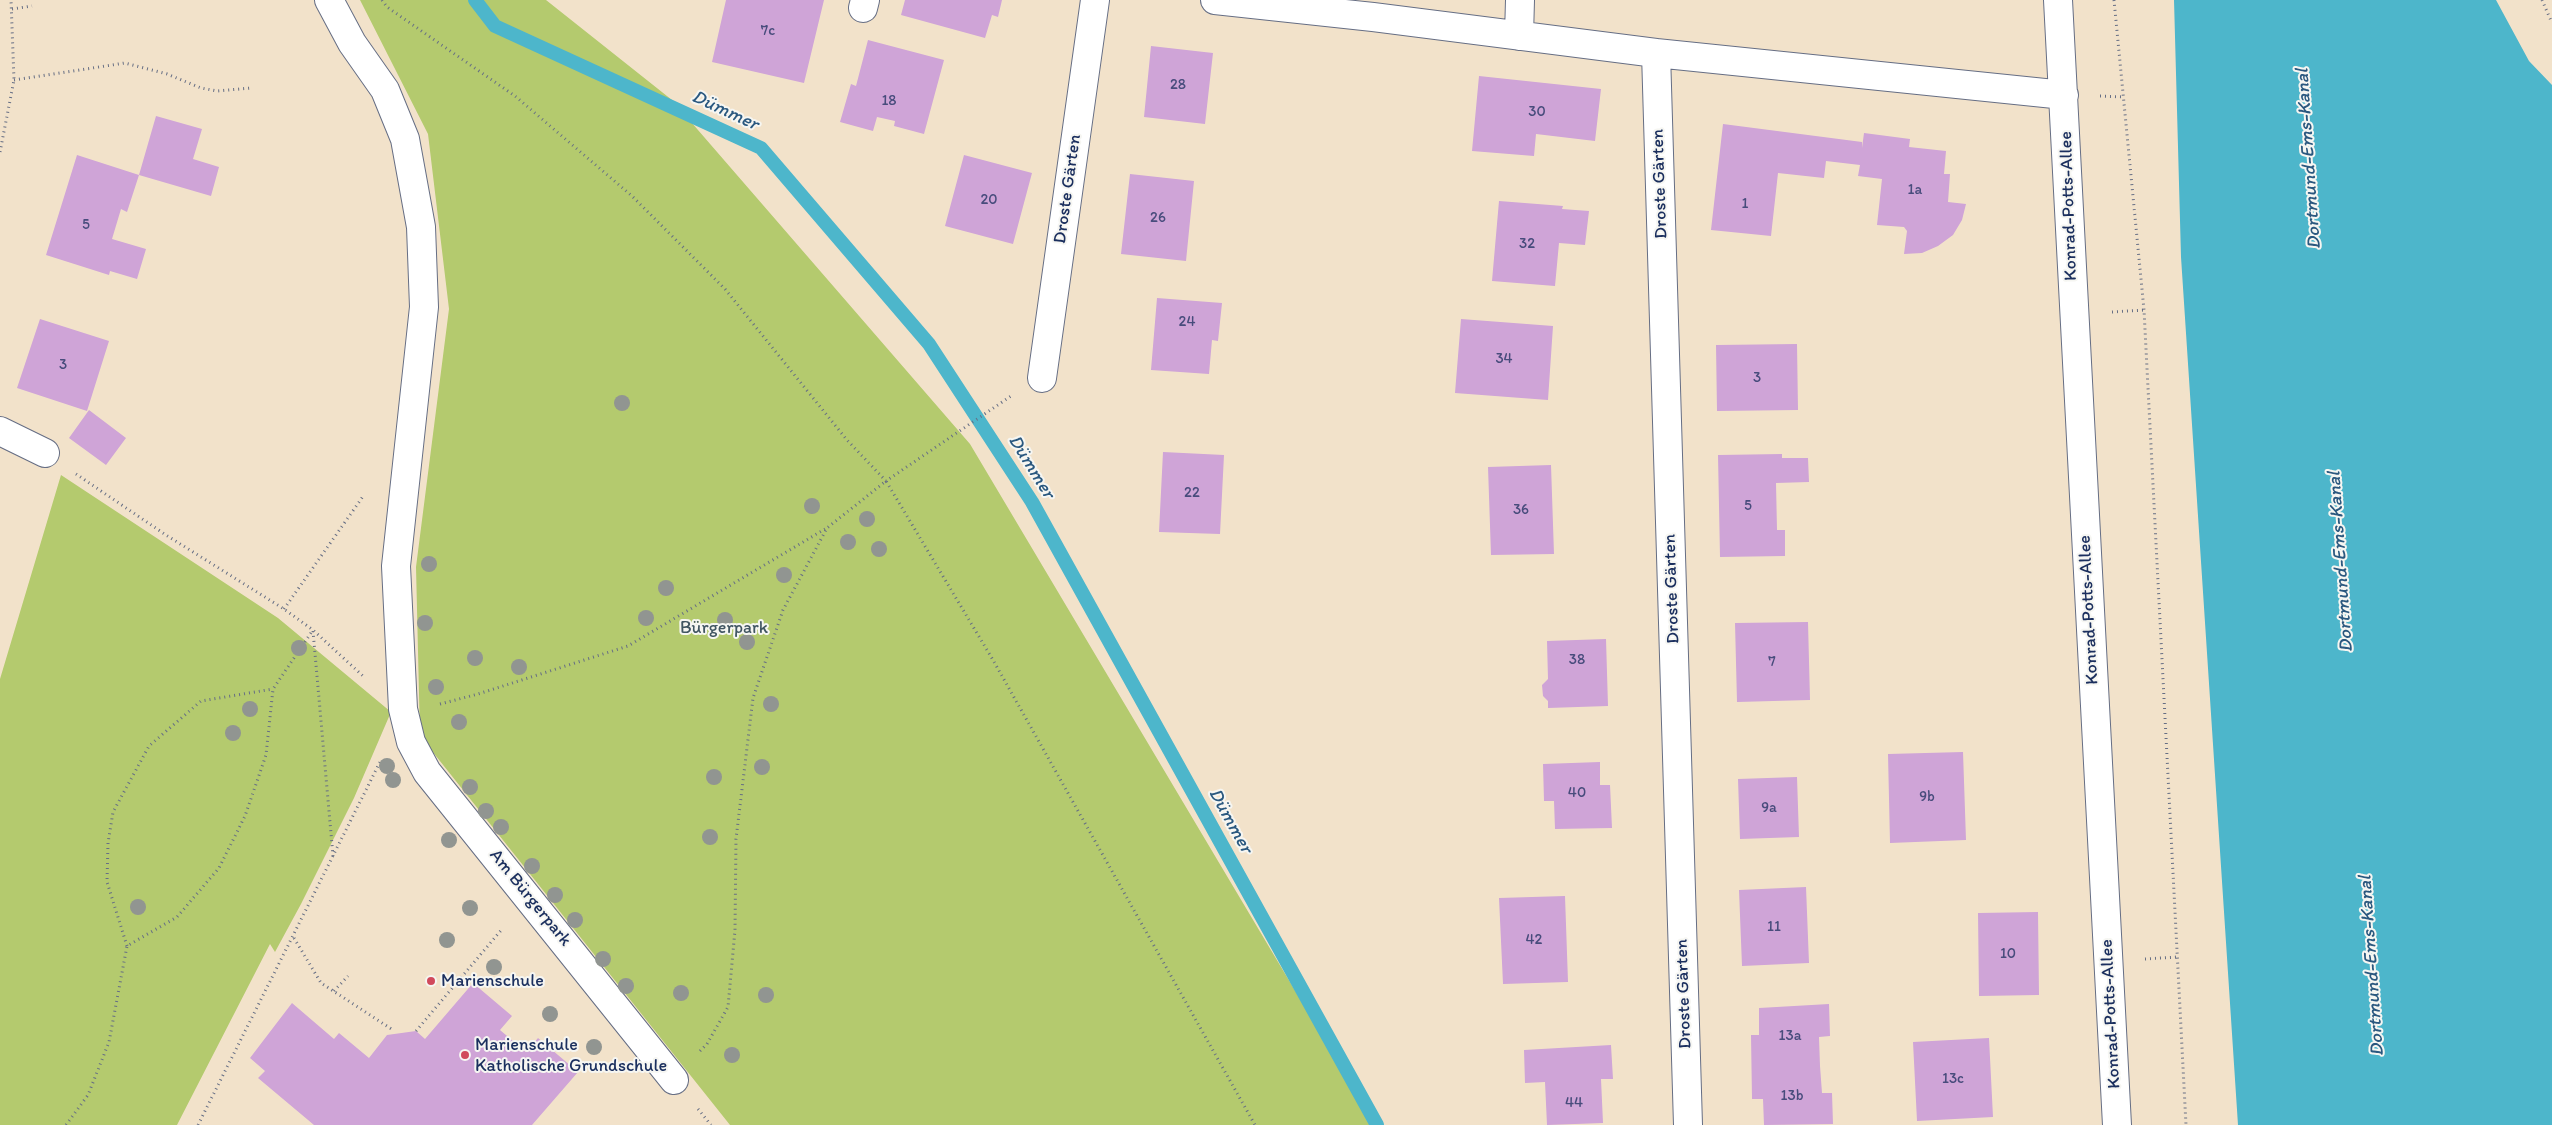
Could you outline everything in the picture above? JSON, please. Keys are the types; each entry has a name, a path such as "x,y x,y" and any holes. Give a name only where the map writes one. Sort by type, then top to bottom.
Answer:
{"street":[{"name":"Am Bürgerpark","path":"329,0 352,43 385,90 405,139 421,227 424,307 396,566 403,709 411,742 427,772 674,1080"},
{"name":"Droste Gärten","path":"1042,378 1094,0"},
{"path":"1215,0 1374,8 1519,36 1656,53 2064,95"},
{"path":"1519,36 1520,0"},
{"name":"Konrad-Potts-Allee","path":"2058,0 2117,1125"},
{"name":"Droste Gärten","path":"1656,53 1688,1125"},
{"path":"0,432 45,452"}],"path":[{"path":"0,152 14,80 12,0"},
{"path":"382,0 387,7 515,96 632,196 725,289 847,440 886,481 993,660 1254,1125"},
{"path":"2114,0 2144,310 2186,1125"},
{"path":"2542,0 2552,23"},
{"path":"12,9 32,6"},
{"path":"14,80 125,63 167,74 201,88 217,91 252,88"},
{"path":"45,452 166,535 284,609 313,630 403,709 435,705 478,694 628,646 827,528 886,481 1018,392"},
{"path":"284,609 368,490"},
{"path":"674,1080 707,1044 728,1007 735,930 736,839 754,698 783,610 827,528"},
{"path":"127,946 177,917 219,868 245,816 266,755 273,689 313,630"},
{"path":"313,630 333,858"},
{"path":"66,1125 88,1096 108,1042 127,946 107,882 108,843 114,812 149,746 201,701 273,689"},
{"path":"198,1125 333,858 386,750 403,709"},
{"path":"416,1031 529,897"},
{"path":"294,937 321,983 393,1030"},
{"path":"334,991 348,976"}],"green space":[{"name":"Bürgerpark","path":"360,0 546,0 672,100 970,444 1375,1125 730,1125 420,736 416,567 449,309 428,134"},
{"path":"61,475 278,618 391,712 354,798 301,904 275,952 270,944 177,1125 0,1125 0,679"}],"water":[{"name":"Dortmund-Ems-Kanal","path":"2174,0 2496,0 2529,61 2552,85 2552,1125 2238,1125 2181,257"}],"building":[{"path":"726,0 824,0 804,83 712,62"},
{"path":"905,0 1002,0 998,17 992,15 985,38 901,15"},
{"path":"868,40 944,60 924,134 894,126 895,121 877,117 873,131 840,122 851,84 856,86"},
{"path":"1151,46 1213,53 1205,124 1144,117"},
{"path":"1479,76 1601,89 1595,141 1536,134 1534,156 1472,151"},
{"path":"156,116 202,129 193,159 219,167 211,196 139,175"},
{"path":"1723,124 1862,142 1862,148 1864,133 1910,139 1909,147 1946,151 1944,174 1950,174 1948,202 1966,204 1962,220 1953,235 1938,246 1922,253 1904,254 1907,231 1904,227 1877,225 1882,179 1858,176 1860,165 1826,161 1824,178 1778,173 1771,236 1711,230"},
{"path":"77,155 139,175 127,212 121,209 112,239 146,249 137,279 110,271 109,275 46,255"},
{"path":"964,155 1032,173 1013,244 945,226"},
{"path":"1130,174 1194,181 1186,261 1121,254"},
{"path":"1499,201 1563,206 1562,209 1589,211 1585,245 1559,243 1555,286 1492,281"},
{"path":"1157,298 1222,303 1218,341 1212,340 1209,374 1151,370"},
{"path":"40,319 109,341 87,411 17,388"},
{"path":"1461,319 1553,326 1548,400 1455,393"},
{"path":"1797,344 1798,410 1717,411 1716,345"},
{"path":"89,410 126,438 106,465 69,438"},
{"path":"1163,452 1224,455 1220,534 1159,532"},
{"path":"1782,454 1782,458 1808,458 1809,482 1776,483 1777,530 1785,530 1785,556 1720,557 1718,455"},
{"path":"1551,465 1554,554 1491,555 1488,467"},
{"path":"1808,622 1810,700 1737,702 1735,623"},
{"path":"1606,639 1608,706 1548,708 1548,701 1543,696 1542,685 1548,679 1547,641"},
{"path":"1963,752 1966,840 1890,843 1888,754"},
{"path":"1600,762 1600,785 1610,785 1612,828 1555,829 1554,801 1544,801 1543,764"},
{"path":"1797,777 1799,837 1740,839 1738,779"},
{"path":"1806,887 1809,963 1742,966 1739,890"},
{"path":"1565,896 1568,982 1503,984 1499,898"},
{"path":"2038,912 2039,995 1979,996 1978,913"},
{"name":"Marienschule Katholische Grundschule","path":"473,983 512,1016 500,1030 526,1052 538,1038 578,1072 532,1125 314,1125 258,1078 265,1071 250,1058 292,1003 334,1039 339,1033 369,1058 387,1035 416,1031 425,1039"},
{"path":"1829,1004 1830,1036 1819,1037 1822,1093 1832,1093 1833,1124 1764,1125 1763,1099 1752,1099 1751,1035 1759,1035 1759,1008"},
{"path":"1989,1038 1993,1117 1917,1121 1913,1042"},
{"path":"1611,1045 1613,1079 1601,1079 1603,1123 1547,1125 1545,1082 1525,1083 1524,1050"}],"waterway":[{"name":"Dümmer","path":"475,0 495,26 761,148 929,344 1032,502 1377,1125"}],"place":[{"name":"Marienschule","path":"431,981"},
{"name":"Marienschule Katholische Grundschule","path":"465,1055"}]}
